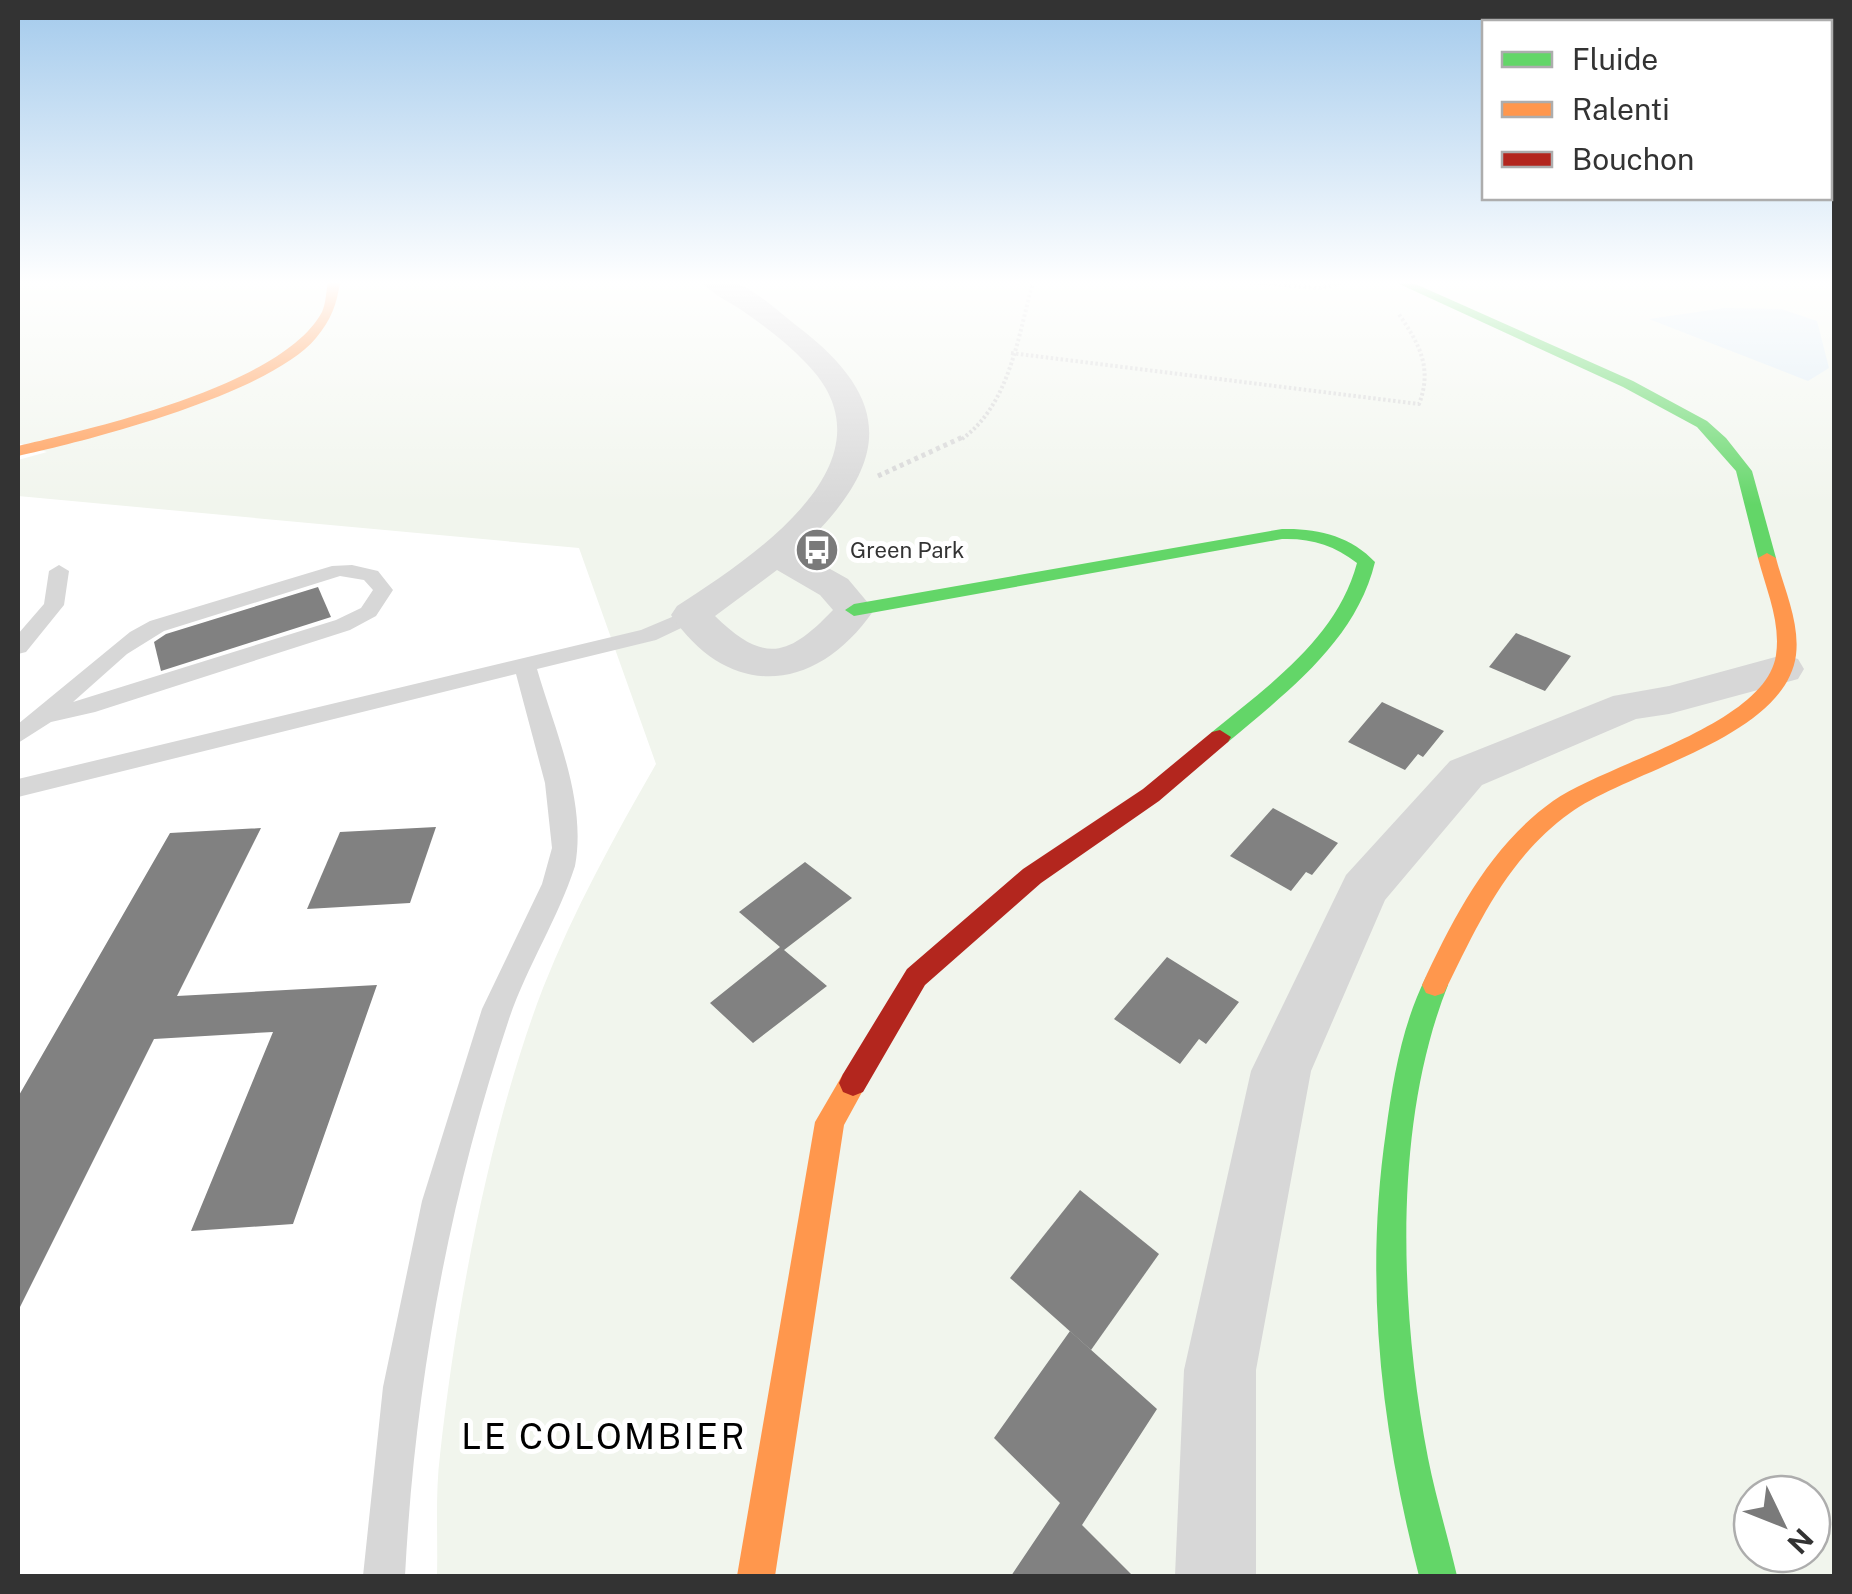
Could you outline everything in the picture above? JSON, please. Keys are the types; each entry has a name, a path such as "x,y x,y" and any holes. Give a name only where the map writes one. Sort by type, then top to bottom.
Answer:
{"street":[{"path":"18,451 139,420 258,372 280,356"},
{"path":"756,1576 830,1122 916,977 1032,876 1151,796 1280,686 1333,631 1364,581 1366,562 1347,543 1314,532 1282,534 854,610 827,643 787,665 748,663 716,643 691,615 777,555 834,486 847,464 854,438 854,413 845,390 814,356"},
{"path":"1438,1576 1420,1514 1396,1385 1391,1268 1395,1172 1407,1087 1436,982 1475,900 1503,858 1530,831 1592,786 1751,709 1783,669 1785,632 1748,479 1718,438 1669,405 1552,356"},
{"path":"777,555 834,586 854,610"},
{"path":"1215,1576 1220,1370 1280,1071 1364,890 1466,772 1628,706 1668,700 1783,669"}],"lane":[{"path":"18,735 49,715 124,645 157,626 339,570 362,572 380,582 384,590 368,612 343,625 86,707 49,715"},
{"path":"18,647 54,605 59,571"},
{"path":"18,788 648,635 691,615"},
{"path":"384,1576 391,1462 412,1326 440,1187 506,986 554,886 566,844 562,809 524,664"}],"path":[{"path":"834,486 878,476 969,434 986,418 1006,377 1009,356"},
{"path":"1037,356 1419,404 1429,384 1423,356"}],"shaded area":[{"path":"18,356 1834,356 1834,1576 437,1576 438,1470 447,1398 491,1158 524,1042 555,959 595,874 656,764 579,548 18,496 18,460 47,452 18,443"},
{"path":"1745,356 1826,356 1829,368 1808,381"}],"building":[{"path":"318,587 331,617 161,671 154,642 166,634"},
{"path":"1516,633 1571,656 1545,691 1489,667"},
{"path":"1382,702 1444,731 1423,757 1418,754 1405,770 1348,742"},
{"path":"1273,808 1338,843 1312,875 1306,872 1291,891 1230,856"},
{"path":"436,827 410,903 307,909 340,832"},
{"path":"261,828 177,996 377,985 293,1224 191,1231 273,1032 154,1039 18,1311 18,1097 170,833"},
{"path":"805,862 852,898 784,950 827,986 753,1043 710,1003 780,947 739,912"},
{"path":"1167,957 1239,1002 1206,1044 1199,1039 1180,1064 1114,1019"},
{"path":"1080,1190 1159,1254 1091,1350 1010,1278"},
{"path":"1070,1331 1157,1409 1082,1525 1133,1576 1011,1576 1060,1503 994,1438"}],"traffic: fast":[{"path":"1567,356 1702,424 1721,441 1744,471 1767,558"},
{"path":"854,610 1282,534 1327,539 1356,554 1366,562 1360,587 1347,612 1308,659 1220,737"},
{"path":"1435,985 1419,1030 1403,1110 1395,1169 1391,1286 1394,1344 1410,1461 1438,1576"}],"traffic: slow":[{"path":"18,451 92,433 189,402 237,383 284,356"},
{"path":"1435,985 1487,886 1541,824 1588,791 1715,732 1766,694 1782,671 1787,644 1767,558"},
{"path":"756,1576 830,1122 853,1083"}],"traffic: jam":[{"path":"853,1083 916,977 1032,876 1151,795 1220,737"}],"place":[{"name":"Green Park","path":"817,550"}],"district":[{"name":"LE COLOMBIER","path":"604,1436"}]}
